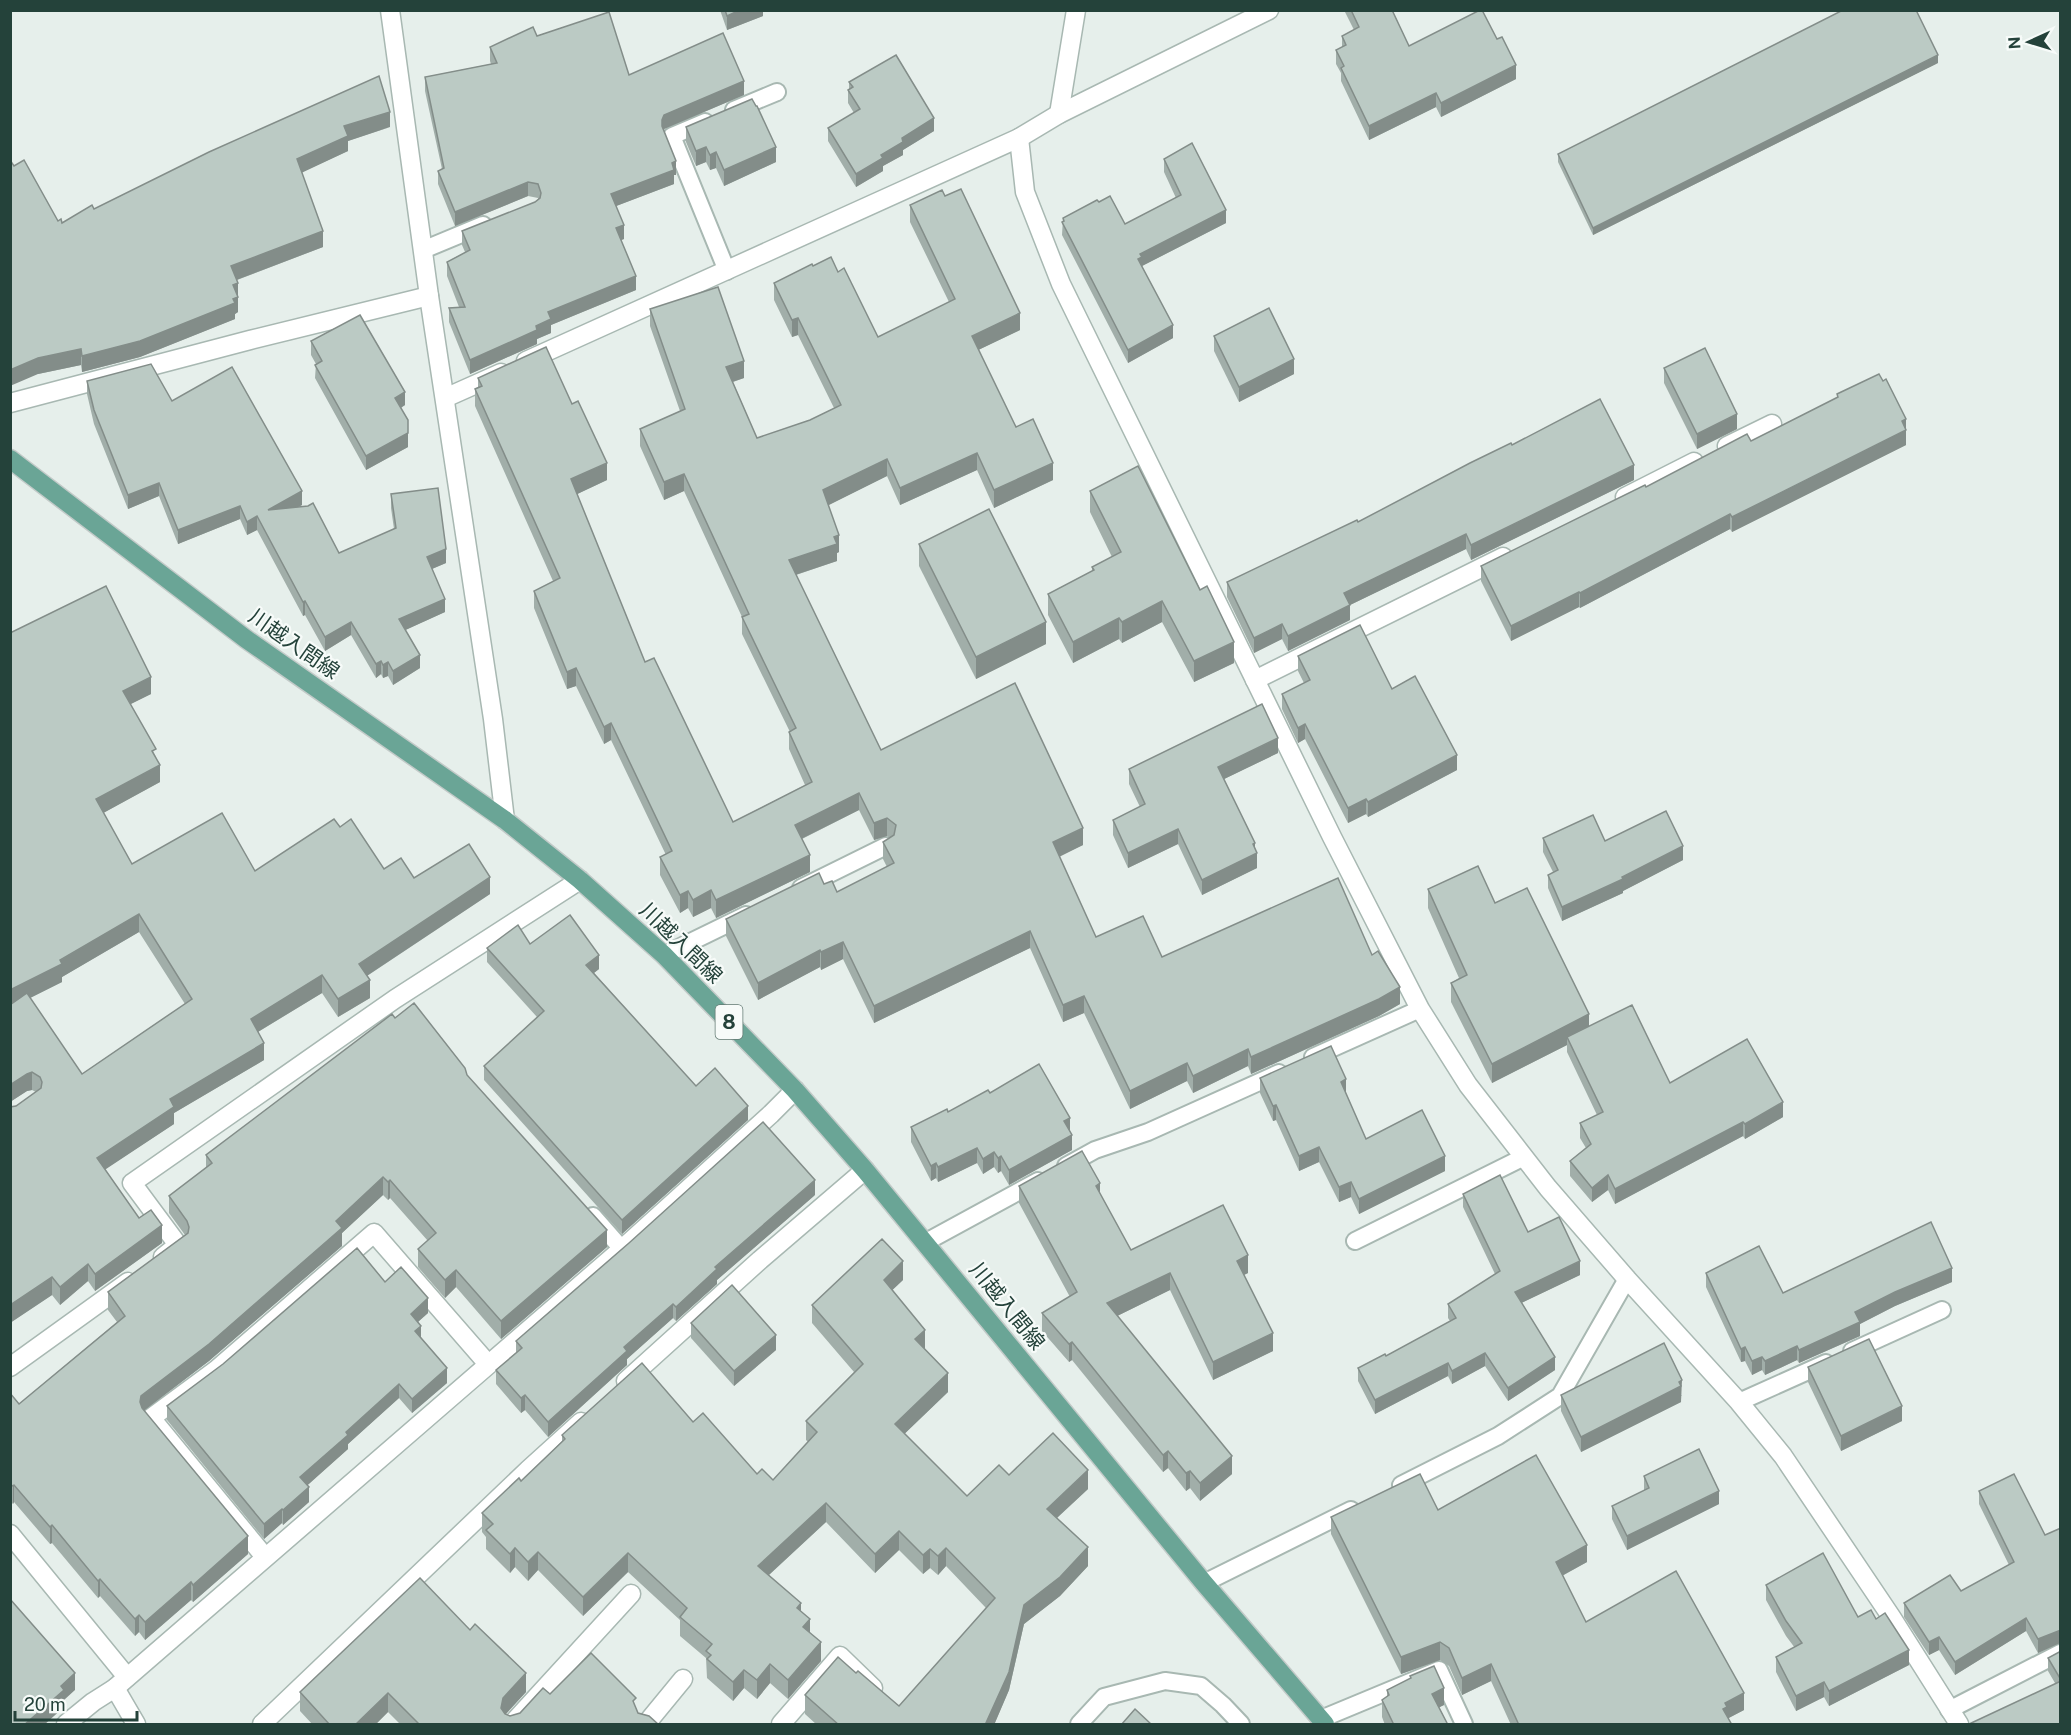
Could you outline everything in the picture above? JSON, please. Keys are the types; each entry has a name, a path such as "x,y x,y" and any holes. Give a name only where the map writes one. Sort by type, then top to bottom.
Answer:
{"main road":[{"name":"川越入間線","path":"10,459 246,639 505,820 580,880 664,955 795,1090 865,1170 1204,1583 1323,1722"}],"street":[{"path":"390,10 429,296 494,719 505,820"},
{"path":"1059,114 1076,10"},
{"path":"445,398 1019,138 1059,114 1269,10"},
{"path":"1019,138 1025,192 1061,284 1332,837 1420,1009 1468,1085 1548,1188 1627,1279 1740,1402 1783,1456 1893,1618 1954,1718"},
{"path":"10,403 429,296"},
{"path":"1614,502 1772,424"},
{"path":"1255,680 1519,549"},
{"path":"10,1366 178,1245 132,1183 395,999 580,880"},
{"path":"66,1725 93,1702 121,1683 622,1249 795,1090"},
{"path":"614,1392 760,1260 865,1170"},
{"path":"265,1557 152,1418 216,1370 374,1233 488,1364"},
{"path":"262,1725 528,1470 597,1408"},
{"path":"10,1534 121,1683 136,1725"},
{"path":"512,1725 632,1594"},
{"path":"781,1725 840,1656 889,1703"},
{"path":"646,1725 683,1679"}],"lane":[{"path":"726,271 672,136 777,92"},
{"path":"423,250 498,219"},
{"path":"791,892 886,846"},
{"path":"664,955 759,908"},
{"path":"926,1242 1095,1150 1148,1132 1420,1009"},
{"path":"1355,1241 1524,1157"},
{"path":"584,1206 622,1249"},
{"path":"1383,1494 1498,1436 1560,1396 1627,1279"},
{"path":"1740,1402 1942,1310"},
{"path":"1204,1583 1362,1504"},
{"path":"1954,1718 2061,1653"},
{"path":"1323,1722 1439,1670 1464,1725"},
{"path":"1079,1725 1104,1697 1165,1681 1201,1686 1241,1725"}],"building":[{"path":"725,10 740,10 727,16"},
{"path":"1351,10 1392,10 1409,46 1482,10 1497,39 1502,37 1516,65 1441,103 1436,93 1369,126 1341,68 1344,66 1336,50 1346,45 1342,36 1359,27"},
{"path":"1843,10 1916,10 1938,55 1593,228 1558,154"},
{"path":"609,12 629,75 723,33 744,81 664,115 662,126 676,161 672,163 674,170 611,194 624,225 616,228 636,276 548,312 551,319 536,326 537,330 470,360 449,308 465,307 447,262 470,250 462,231 535,202 540,198 541,193 538,184 528,182 455,212 438,171 444,168 425,77 497,63 490,47 533,27 537,36"},
{"path":"896,55 934,118 902,138 903,142 881,155 883,158 856,174 828,128 860,109 848,90 853,87 849,82"},
{"path":"379,76 390,112 344,126 348,136 297,159 323,231 231,266 238,283 233,285 238,297 233,299 235,303 140,341 82,356 81,349 38,358 10,370 10,160 14,166 24,160 58,221 61,219 62,223 92,205 94,209 209,152"},
{"path":"752,99 776,147 724,170 716,152 710,155 706,147 696,151 686,127"},
{"path":"1192,143 1226,210 1140,254 1142,257 1138,259 1173,325 1128,350 1062,222 1063,218 1097,200 1099,202 1110,196 1125,224 1181,195 1164,159"},
{"path":"961,189 1020,313 972,336 1016,427 1033,419 1053,463 994,490 977,453 900,488 887,459 823,490 839,535 834,537 837,544 789,560 881,750 1015,683 1083,828 1053,842 1096,937 1143,916 1162,957 1338,878 1372,955 1378,951 1400,987 1379,999 1251,1057 1248,1049 1193,1076 1187,1063 1130,1091 1084,996 1063,1005 1030,931 874,1006 843,942 821,952 820,950 758,983 726,919 819,873 824,884 832,881 837,892 894,863 883,842 894,835 896,825 887,818 874,823 859,793 795,825 810,855 716,900 711,890 693,900 688,891 680,895 660,857 672,851 611,723 604,727 576,668 567,672 534,591 560,578 475,389 482,386 478,378 546,347 572,404 578,401 607,463 571,479 645,662 654,658 733,822 812,782 789,732 796,728 742,617 749,614 684,474 664,482 640,429 685,409 650,309 718,287 744,361 726,367 757,438 810,420 841,405 798,318 792,320 774,283 831,257 838,272 844,268 878,337 955,299 910,205 942,190 945,196"},
{"path":"1269,308 1294,359 1239,387 1214,336"},
{"path":"360,315 405,392 395,398 408,420 408,433 366,456 315,365 322,361 311,341"},
{"path":"1705,348 1737,414 1697,434 1664,368"},
{"path":"151,364 172,401 232,367 302,491 268,510 308,506 313,503 339,553 396,528 391,494 438,488 446,549 427,557 445,599 399,619 420,655 393,671 388,662 383,665 381,661 376,664 351,622 325,637 305,601 303,602 257,516 247,522 240,506 178,530 159,483 128,495 94,410 87,381"},
{"path":"1879,374 1883,381 1886,379 1906,419 1902,421 1906,430 1732,517 1730,514 1580,593 1511,626 1481,566 1645,485 1646,487 1747,434 1751,441"},
{"path":"1600,399 1634,465 1471,545 1466,534 1344,593 1350,605 1288,636 1282,624 1254,638 1227,582 1357,520 1358,522 1470,463 1511,443 1512,445"},
{"path":"1138,466 1200,590 1207,586 1234,642 1194,661 1162,601 1122,622 1119,618 1073,642 1048,594 1094,570 1092,567 1121,552 1090,491"},
{"path":"989,509 1046,622 976,657 919,544"},
{"path":"106,586 151,677 123,691 156,749 152,751 160,765 96,799 132,864 222,813 255,871 334,819 340,827 351,819 384,869 401,858 414,878 469,844 490,877 359,964 370,980 338,999 322,975 251,1019 264,1043 170,1099 174,1107 97,1158 139,1218 151,1210 162,1225 95,1274 88,1264 60,1287 52,1277 10,1305 10,1107 16,1106 41,1088 42,1082 40,1077 32,1072 10,1085 10,1005 27,993 82,1074 192,999 139,914 60,960 62,964 10,990 10,633"},
{"path":"1360,625 1392,689 1415,676 1457,755 1368,802 1366,799 1348,808 1305,724 1298,728 1282,694 1310,680 1298,656"},
{"path":"1262,704 1278,738 1218,767 1255,843 1253,844 1257,853 1202,880 1178,829 1128,853 1113,820 1145,804 1129,769"},
{"path":"1666,811 1683,846 1622,877 1623,879 1562,907 1548,875 1558,870 1543,838 1593,815 1605,841"},
{"path":"1478,866 1495,903 1527,888 1589,1014 1492,1064 1451,983 1467,975 1428,889"},
{"path":"570,915 599,955 586,965 696,1086 715,1068 748,1106 622,1220 484,1066 544,1011 487,948 518,925 530,944"},
{"path":"414,1003 465,1068 467,1075 607,1230 501,1321 456,1270 445,1280 418,1249 436,1233 390,1180 388,1182 383,1177 336,1221 342,1228 209,1344 141,1396 142,1408 248,1536 193,1585 191,1582 145,1622 139,1615 135,1619 100,1579 98,1581 52,1525 50,1527 14,1485 10,1484 10,1393 19,1404 125,1316 108,1292 188,1233 187,1221 169,1196 212,1163 206,1155 392,1014 395,1018"},
{"path":"1632,1005 1670,1083 1747,1039 1783,1102 1745,1124 1743,1122 1615,1189 1608,1175 1592,1188 1570,1161 1591,1144 1580,1123 1603,1112 1567,1037"},
{"path":"1331,1046 1346,1079 1341,1082 1366,1139 1422,1110 1445,1156 1359,1199 1351,1182 1339,1187 1319,1147 1299,1156 1276,1105 1273,1106 1260,1078"},
{"path":"1039,1064 1070,1118 1064,1121 1072,1135 1009,1170 1001,1156 998,1158 994,1152 983,1159 977,1148 938,1167 936,1163 931,1166 911,1127 947,1109 948,1112 988,1090 990,1093"},
{"path":"763,1122 815,1180 715,1267 717,1269 676,1307 673,1304 624,1347 627,1351 548,1422 525,1395 521,1398 496,1370 522,1348 516,1341"},
{"path":"1082,1151 1100,1183 1096,1186 1131,1250 1223,1205 1248,1255 1237,1261 1273,1333 1213,1362 1170,1273 1107,1303 1232,1456 1200,1483 1190,1471 1186,1473 1168,1451 1163,1455 1072,1342 1069,1344 1042,1313 1077,1292 1019,1186"},
{"path":"1500,1175 1528,1232 1559,1217 1580,1261 1515,1292 1555,1357 1508,1388 1485,1353 1452,1371 1448,1363 1375,1400 1358,1368 1385,1354 1386,1356 1456,1318 1448,1304 1500,1271 1463,1194"},
{"path":"1931,1222 1952,1268 1855,1312 1860,1322 1799,1350 1797,1346 1765,1361 1762,1357 1752,1361 1745,1347 1741,1349 1706,1273 1759,1246 1783,1293"},
{"path":"882,1239 903,1261 884,1280 925,1330 915,1339 948,1373 895,1424 967,1496 999,1465 1009,1475 1053,1433 1088,1470 1047,1509 1088,1547 1060,1577 1024,1605 1009,1672 985,1725 839,1725 805,1695 838,1657 899,1706 995,1598 946,1548 938,1556 930,1549 923,1555 899,1531 875,1554 826,1503 758,1566 801,1603 797,1608 810,1619 803,1627 821,1642 788,1680 770,1664 757,1680 744,1670 733,1682 707,1659 711,1655 706,1651 712,1644 680,1617 687,1608 628,1553 583,1597 538,1552 528,1562 515,1548 510,1554 486,1530 493,1524 482,1513 519,1478 521,1481 565,1439 562,1435 642,1363 693,1422 703,1413 757,1474 762,1469 773,1480 817,1432 806,1421 863,1364 812,1305"},
{"path":"357,1248 385,1282 401,1267 428,1298 411,1314 421,1326 415,1331 447,1368 412,1399 399,1384 346,1432 348,1435 300,1477 309,1487 264,1524 167,1406 223,1364"},
{"path":"732,1285 776,1335 734,1371 691,1323"},
{"path":"1869,1339 1902,1406 1841,1436 1808,1367"},
{"path":"1664,1343 1682,1380 1679,1382 1681,1386 1581,1437 1561,1395"},
{"path":"1699,1449 1719,1491 1627,1536 1612,1506 1649,1488 1644,1476"},
{"path":"1536,1455 1587,1545 1556,1562 1586,1622 1676,1571 1744,1693 1725,1703 1727,1707 1723,1709 1732,1725 1519,1725 1491,1664 1462,1678 1449,1648 1440,1642 1401,1657 1331,1517 1420,1474 1438,1510"},
{"path":"2014,1474 2045,1535 2061,1528 2061,1630 2038,1639 2026,1618 1955,1662 1939,1637 1929,1642 1904,1603 1950,1575 1961,1591 2014,1562 1979,1491"},
{"path":"1823,1553 1858,1617 1871,1610 1876,1619 1885,1613 1909,1650 1829,1691 1824,1682 1796,1696 1776,1657 1802,1643 1786,1621 1766,1585"},
{"path":"420,1578 470,1630 475,1624 526,1673 503,1698 501,1708 505,1714 510,1716 520,1713 543,1688 550,1694 591,1653 636,1698 633,1701 638,1713 649,1716 659,1725 420,1725 388,1693 355,1725 330,1725 300,1692"},
{"path":"10,1599 75,1673 61,1686 64,1690 24,1725 10,1725"},
{"path":"2061,1651 2061,1680 2048,1658"},
{"path":"1434,1666 1444,1688 1432,1694 1448,1725 1394,1725 1382,1700 1389,1695 1387,1690 1411,1678 1410,1676"},
{"path":"2061,1681 2061,1725 1967,1725"},
{"path":"1135,1709 1152,1725 1121,1725"}]}
